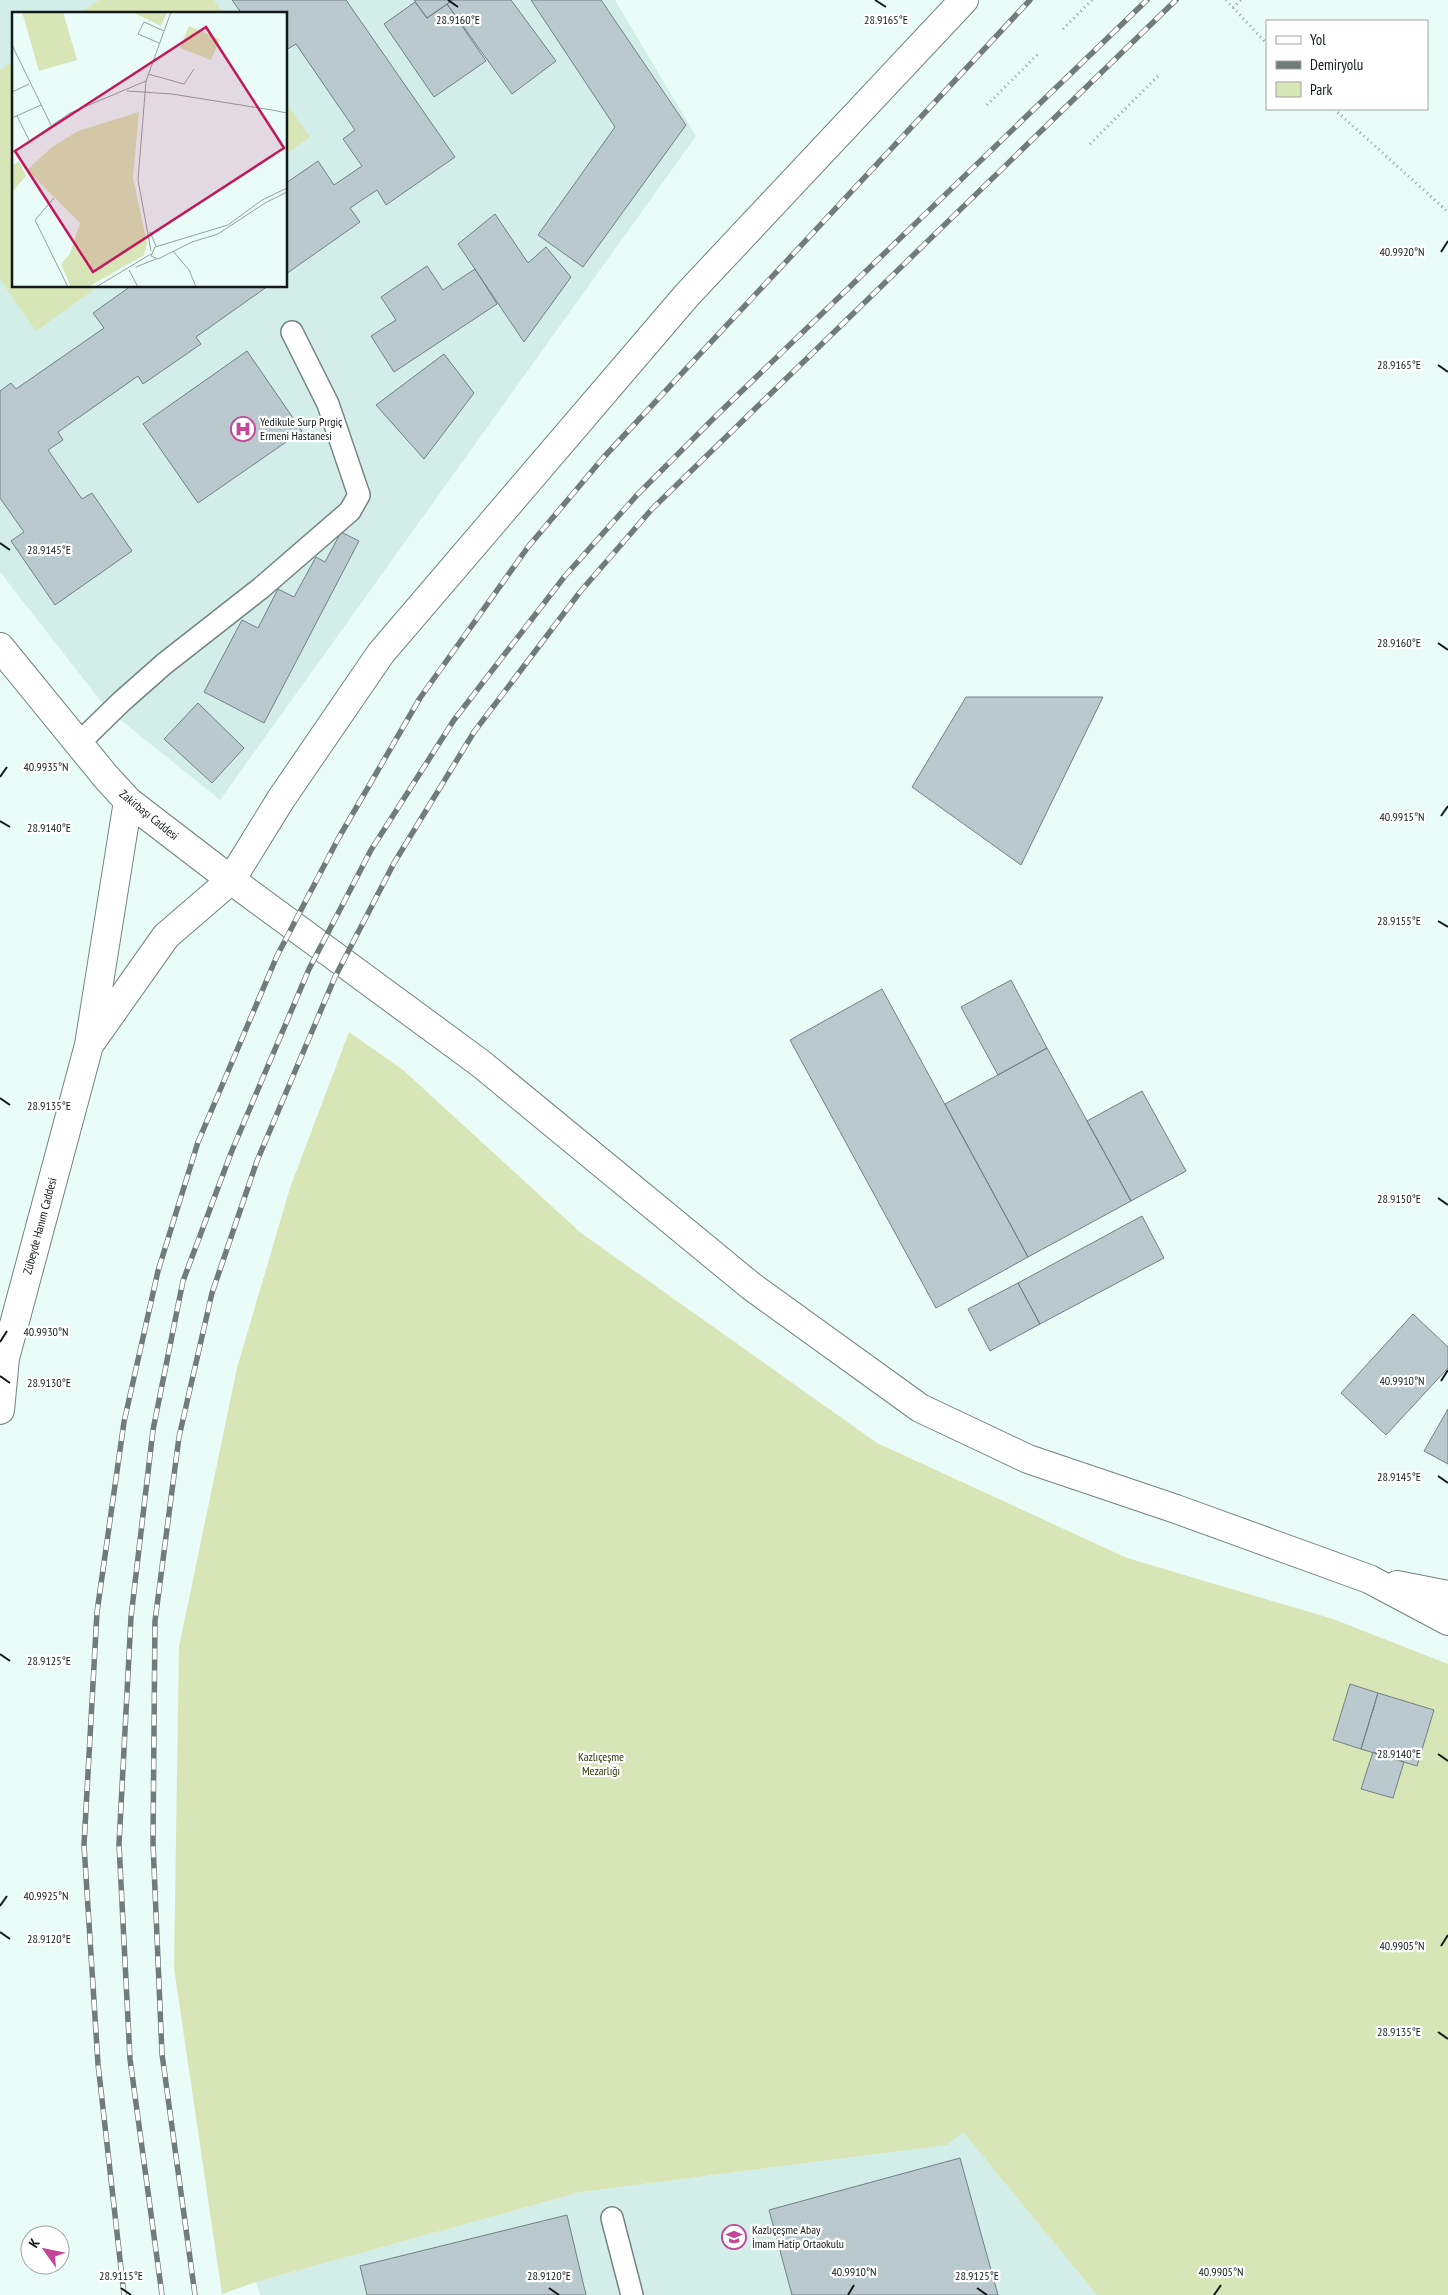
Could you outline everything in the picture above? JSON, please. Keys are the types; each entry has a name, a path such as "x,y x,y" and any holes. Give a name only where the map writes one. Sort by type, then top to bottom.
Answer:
{"street":[{"path":"89,1045 166,936 231,880 281,799 381,653 687,295 964,0"},
{"name":"Zakirbaşı Caddesi","path":"0,647 128,801 231,880 480,1063 751,1286 920,1408 1028,1459 1186,1512 1369,1579"},
{"path":"89,1045 128,801"},
{"name":"Zübeyde Hanım Caddesi","path":"0,1410 6,1358 89,1045"},
{"path":"1369,1579 1448,1594"},
{"path":"1369,1579 1448,1621"}],"lane":[{"path":"79,743 120,702 164,664 261,588 350,511 359,495 328,404 292,332"},
{"path":"612,2218 632,2295"}],"path":[{"path":"1064,29 1092,0"},
{"path":"1226,0 1266,43"},
{"path":"1233,8 1241,0"},
{"path":"987,104 1038,54"},
{"path":"1090,144 1159,74"},
{"path":"1335,110 1448,212"}],"shaded area":[{"name":"Yedikule Surp Pırgiç Ermeni Hastanesi","path":"0,0 615,0 696,136 220,800 107,709 0,572"},
{"name":"Kazlıçeşme Abay İmam Hatip Ortaokulu","path":"963,2132 1097,2295 260,2295 256,2282 581,2192 946,2145"}],"green space":[{"path":"99,0 214,0 223,12 82,12"},
{"path":"12,61 12,288 96,288 36,331 0,279 0,70"},
{"path":"288,106 310,137 288,153"},
{"name":"Kazlıçeşme Mezarlığı","path":"349,1032 403,1070 581,1233 877,1443 1127,1558 1333,1619 1448,1664 1448,2295 1097,2295 963,2132 947,2145 581,2192 256,2282 222,2294 174,1968 179,1647 237,1368 290,1188"}],"building":[{"path":"232,0 346,0 455,157 386,205 377,190 350,208 360,222 288,273 288,182 318,161 334,185 362,166 343,139 355,130 296,44 288,49 288,12 241,12"},
{"path":"414,0 453,0 427,18"},
{"path":"453,0 511,0 556,61 512,94 447,4"},
{"path":"531,0 601,0 686,125 583,267 538,235 615,127"},
{"path":"415,2 427,18 447,4 486,61 434,97 384,24"},
{"path":"495,214 528,263 546,247 571,277 524,342 458,244"},
{"path":"427,266 443,290 475,269 497,304 394,372 371,336 396,320 381,297"},
{"path":"128,288 265,288 196,337 201,344 143,384 138,376 58,432 63,440 48,450 82,499 92,493 132,551 55,605 11,541 24,532 0,498 0,391 11,383 16,389 104,328 93,313"},
{"path":"247,351 302,431 198,503 143,424"},
{"path":"444,354 474,393 424,459 376,405"},
{"path":"341,532 359,541 264,723 204,692 242,620 258,628 278,589 294,597 316,557 325,562"},
{"path":"966,697 1103,697 1021,865 912,787"},
{"path":"198,703 244,748 212,783 164,739"},
{"path":"1011,980 1047,1048 998,1075 961,1007"},
{"path":"882,989 1028,1257 936,1308 790,1040"},
{"path":"1047,1048 1131,1201 1028,1257 945,1104"},
{"path":"1142,1091 1186,1171 1131,1201 1087,1121"},
{"path":"1142,1216 1164,1258 1040,1324 1018,1283"},
{"path":"1018,1283 1040,1324 990,1351 968,1309"},
{"path":"1413,1314 1448,1347 1448,1368 1386,1435 1341,1393"},
{"path":"1448,1409 1448,1464 1424,1451"},
{"path":"1350,1684 1378,1693 1361,1749 1333,1740"},
{"path":"1378,1693 1434,1710 1417,1766 1361,1749"},
{"path":"1373,1752 1404,1762 1393,1798 1361,1789"},
{"path":"960,2158 998,2295 792,2295 769,2210"},
{"path":"567,2215 586,2295 367,2295 360,2266"}],"railway":[{"path":"124,2295 98,2064 84,1845 97,1612 124,1422 158,1271 198,1142 277,956 338,839 420,698 528,547 603,458 1030,0"},
{"path":"162,2295 130,2059 119,1844 131,1617 153,1430 183,1281 231,1153 309,969 371,850 454,720 565,576 638,494 718,414 1147,0"},
{"path":"195,2295 162,2054 153,1843 155,1621 179,1437 212,1293 257,1161 335,977 394,863 474,732 580,592 652,509 1176,0"}],"place":[{"name":"Yedikule Surp Pırgiç Ermeni Hastanesi","path":"243,429"},
{"name":"Kazlıçeşme Abay İmam Hatip Ortaokulu","path":"734,2237"}]}
